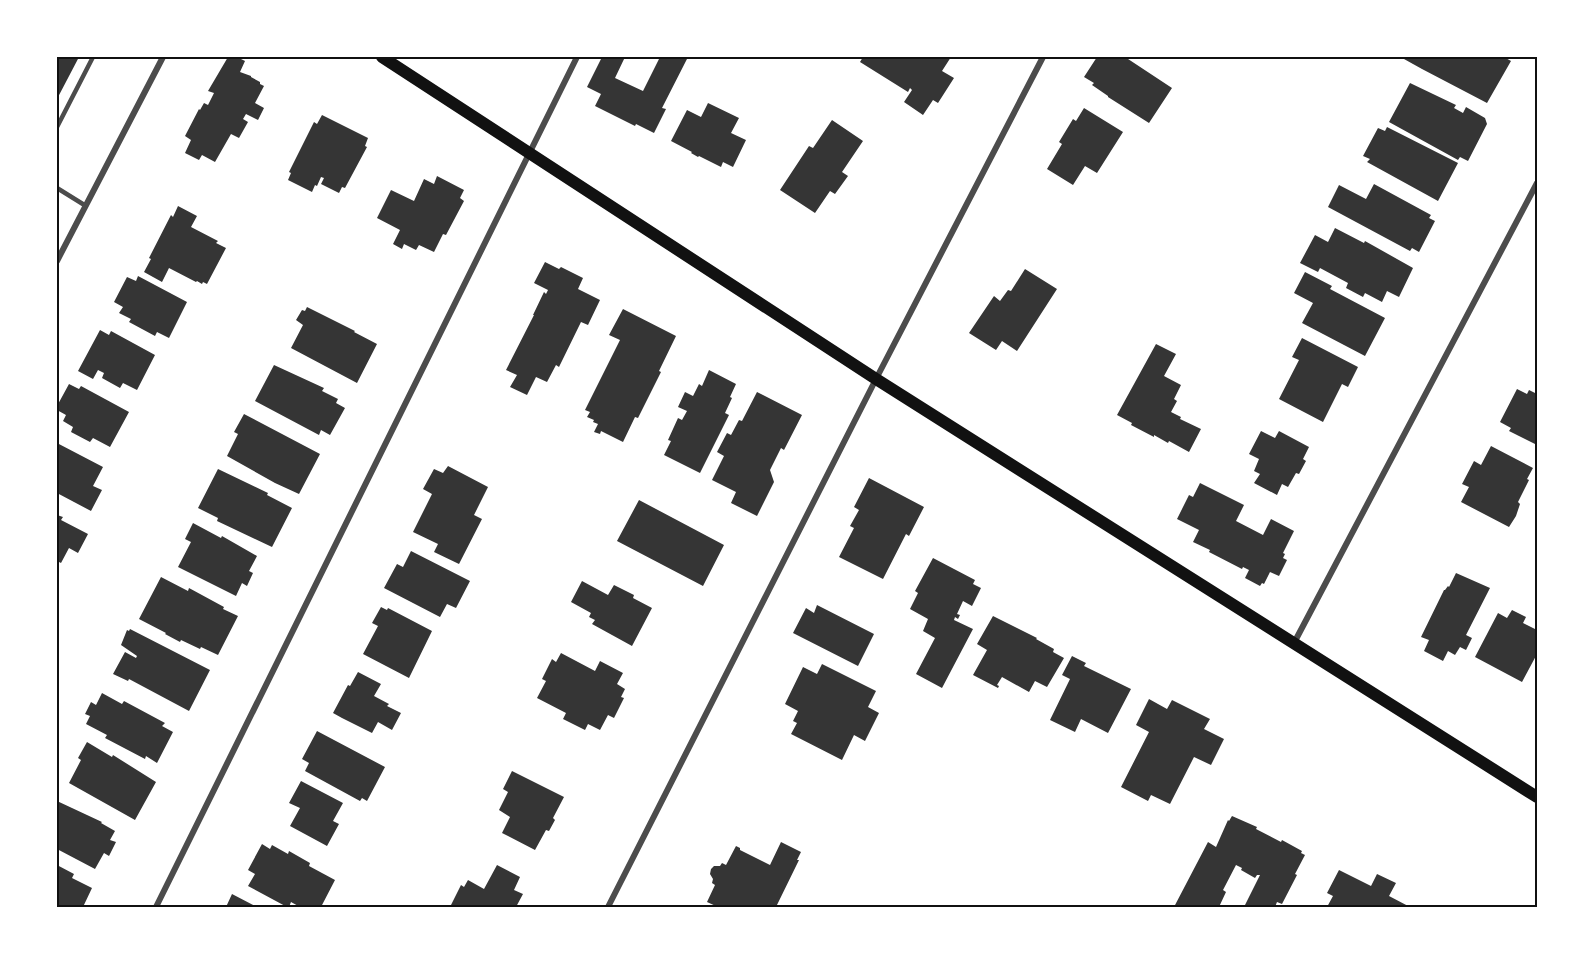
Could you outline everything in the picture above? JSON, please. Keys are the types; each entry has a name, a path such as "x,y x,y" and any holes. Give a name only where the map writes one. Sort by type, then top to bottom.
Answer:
{"main road":[{"path":"382,57 876,379 1537,797"}],"street":[{"path":"57,261 164,57"},
{"path":"156,907 577,57"},
{"path":"608,907 1042,57"},
{"path":"1294,643 1537,183"}],"lane":[{"path":"57,127 93,57"},
{"path":"57,188 86,206"}],"building":[{"path":"57,57 79,57 57,99"},
{"path":"228,57 237,57 245,61 240,72 251,76 264,86 255,103 264,108 258,120 246,114 243,119 248,122 239,138 231,134 215,162 202,155 199,160 185,153 191,140 185,136 199,109 204,103 208,105 214,93 208,91"},
{"path":"602,57 625,57 615,78 643,91 660,57 688,57 662,108 666,109 654,133 595,106 601,94 587,87"},
{"path":"863,57 951,57 942,71 954,78 938,103 933,100 923,115 904,102 912,90 910,88 908,92 860,62"},
{"path":"1097,57 1125,57 1172,88 1149,123 1108,97 1084,77"},
{"path":"1405,57 1504,57 1511,61 1487,103 1404,59"},
{"path":"1410,83 1456,105 1454,108 1463,113 1466,107 1485,118 1487,124 1468,161 1460,157 1458,160 1389,122"},
{"path":"708,103 739,118 731,133 746,140 733,167 723,162 721,167 671,141 687,110 701,117"},
{"path":"1084,108 1123,132 1097,173 1085,166 1073,185 1047,169 1062,144 1059,142 1073,119 1076,121"},
{"path":"322,115 368,138 365,146 367,147 345,188 342,187 339,193 321,184 324,178 321,177 312,192 288,180 291,173 289,172 314,122 317,124"},
{"path":"832,120 863,141 842,172 848,176 835,194 830,191 815,213 780,190 809,146 813,148"},
{"path":"1387,127 1458,163 1438,201 1367,162 1370,159 1363,156 1378,128 1385,131"},
{"path":"437,176 464,190 460,198 464,201 446,235 443,234 434,252 419,245 416,250 404,244 402,249 393,244 400,230 377,218 391,190 414,201 424,179 434,184"},
{"path":"1374,184 1431,215 1429,218 1435,221 1419,252 1412,248 1410,251 1328,207 1339,185 1366,199"},
{"path":"178,206 197,216 191,227 218,241 216,243 226,248 207,284 196,282 169,268 162,282 144,272 171,215 173,217"},
{"path":"1335,228 1364,243 1365,241 1413,268 1399,297 1387,291 1382,302 1365,293 1363,297 1346,288 1348,283 1320,268 1318,272 1300,263 1315,235 1328,242"},
{"path":"545,262 583,278 578,289 600,300 588,325 581,322 559,367 556,365 547,382 536,377 527,395 510,387 517,375 506,370 544,292 546,294 548,290 534,283"},
{"path":"1025,269 1057,289 1017,351 1002,341 996,350 969,333 994,296 1000,301 1008,290 1011,291"},
{"path":"1305,272 1332,286 1330,289 1385,318 1365,356 1302,323 1313,303 1294,293"},
{"path":"138,276 187,302 169,338 157,332 155,336 129,322 131,319 119,313 123,307 114,302 127,277 136,281"},
{"path":"307,307 377,344 357,383 291,348 303,325 296,320 302,310 305,311"},
{"path":"623,309 676,336 638,418 635,417 623,442 601,431 600,434 594,432 598,424 587,417 590,412 585,410 620,340 609,335"},
{"path":"100,330 109,335 111,331 155,355 137,390 123,383 120,388 102,378 104,373 98,370 93,379 78,371"},
{"path":"1302,338 1358,367 1348,387 1342,384 1323,422 1279,399 1299,360 1292,357"},
{"path":"1156,344 1176,354 1164,376 1181,385 1174,399 1177,401 1171,412 1201,429 1189,452 1169,441 1168,443 1154,435 1154,437 1117,415"},
{"path":"274,365 324,388 322,391 338,399 336,403 345,408 330,435 321,430 319,435 255,401"},
{"path":"709,370 736,384 725,413 729,415 700,473 664,455 678,418 682,420 687,411 678,407 685,392 693,396 699,384 702,386"},
{"path":"69,384 79,389 81,386 129,412 110,447 93,438 90,442 71,432 73,427 63,421 66,415 57,410 57,406"},
{"path":"1517,389 1527,394 1529,390 1537,394 1537,445 1509,431 1511,428 1500,422"},
{"path":"757,392 802,415 784,450 781,448 770,470 774,482 757,516 731,503 736,492 712,480 724,456 717,452 727,433 731,435 739,420 742,421"},
{"path":"244,414 320,454 299,494 227,456 238,434 234,432"},
{"path":"1261,431 1275,438 1279,431 1309,447 1303,459 1306,461 1299,474 1296,473 1288,487 1282,484 1277,495 1254,483 1260,474 1254,471 1259,459 1249,454"},
{"path":"57,443 103,467 93,486 102,490 91,511 57,493"},
{"path":"1491,446 1533,468 1518,502 1520,504 1516,516 1509,527 1461,502 1469,487 1462,484 1474,461 1481,465"},
{"path":"448,466 488,487 474,515 482,519 459,564 434,552 438,544 413,532 432,494 423,489 434,469 443,473"},
{"path":"218,469 268,493 267,495 292,508 272,547 217,521 218,518 198,508"},
{"path":"869,478 924,507 909,536 906,534 883,579 839,557 854,528 850,526 859,510 854,507"},
{"path":"1200,483 1244,505 1236,521 1263,535 1271,519 1294,531 1283,553 1285,554 1283,558 1287,560 1279,576 1270,572 1264,584 1260,586 1245,578 1249,570 1243,567 1242,569 1193,542 1199,530 1177,519 1189,495 1193,497"},
{"path":"639,500 724,545 703,586 617,541"},
{"path":"57,515 63,517 61,520 88,534 78,553 69,548 61,563 57,561"},
{"path":"193,523 257,556 249,571 253,573 247,586 242,583 236,596 178,567 191,542 185,539"},
{"path":"411,551 470,581 456,608 447,604 440,617 384,588 397,564 403,567"},
{"path":"933,558 975,580 973,584 981,588 972,606 963,601 957,614 960,615 958,619 955,617 954,620 973,629 942,688 916,674 935,638 923,631 928,619 910,609 918,593 915,591"},
{"path":"1456,573 1490,588 1466,635 1472,638 1466,650 1460,647 1455,655 1448,651 1443,661 1424,651 1429,640 1421,637 1444,590 1449,587"},
{"path":"161,577 188,591 189,588 238,616 218,655 181,640 180,642 139,619"},
{"path":"582,581 608,595 614,585 634,595 633,598 652,608 632,646 592,624 595,620 589,617 591,613 571,602"},
{"path":"817,605 874,634 858,666 793,633 806,608 814,613"},
{"path":"381,607 387,610 388,608 432,631 409,678 363,654 378,626 372,623"},
{"path":"1512,610 1526,617 1523,623 1537,630 1537,654 1522,682 1475,657 1498,613 1507,618"},
{"path":"993,616 1037,638 1064,658 1047,687 1035,681 1029,692 1002,677 997,685 998,688 973,675 987,650 977,644"},
{"path":"130,629 210,670 189,711 129,679 128,681 113,674 125,652 136,658 137,656 121,645 127,630"},
{"path":"561,653 595,671 600,661 623,673 617,684 625,689 621,697 624,698 614,718 608,715 600,730 588,724 585,730 563,719 566,713 537,698 546,681 542,679 552,659 556,662"},
{"path":"1072,656 1086,663 1084,666 1131,689 1108,733 1081,719 1075,732 1050,720 1070,679 1062,675"},
{"path":"822,664 876,691 868,707 879,713 865,741 854,735 842,760 791,734 797,723 793,721 798,711 785,704 803,667 817,674"},
{"path":"358,672 381,684 374,696 401,713 392,730 378,722 372,733 333,713"},
{"path":"102,693 122,704 124,701 165,723 162,726 173,732 157,763 105,738 107,735 86,724 90,716 85,714 91,702 96,705"},
{"path":"1149,699 1167,709 1172,700 1210,719 1204,729 1224,739 1211,765 1194,757 1170,804 1151,795 1148,801 1121,787 1149,732 1136,725"},
{"path":"317,731 385,767 367,801 362,798 360,801 305,771 309,763 302,759"},
{"path":"87,742 156,782 135,820 69,783 81,760 78,758"},
{"path":"512,771 564,797 549,831 546,830 535,850 502,833 510,817 499,810 508,792 503,789"},
{"path":"301,781 343,803 333,821 339,824 327,846 290,826 300,808 289,803"},
{"path":"57,801 102,822 115,831 110,840 116,842 109,856 104,853 95,869 57,849"},
{"path":"1232,816 1257,827 1256,829 1281,842 1282,840 1305,855 1282,904 1277,902 1275,907 1244,907 1260,875 1255,878 1236,865 1223,890 1226,892 1219,907 1174,907 1208,842 1216,847"},
{"path":"781,842 801,852 776,907 718,907 707,902 715,885 712,883 711,869 722,863 726,865 736,846 770,865"},
{"path":"262,844 270,849 272,845 288,854 289,851 310,863 309,866 335,880 321,907 300,907 291,902 287,907 248,886 255,874 248,870"},
{"path":"57,865 74,874 72,878 92,888 83,907 57,907"},
{"path":"497,865 520,877 514,890 523,894 516,907 450,907 461,885 464,887 468,880 484,889"},
{"path":"1339,870 1371,886 1377,874 1396,883 1389,896 1410,907 1327,907 1333,896 1327,893"},
{"path":"232,894 257,907 226,907"}]}
